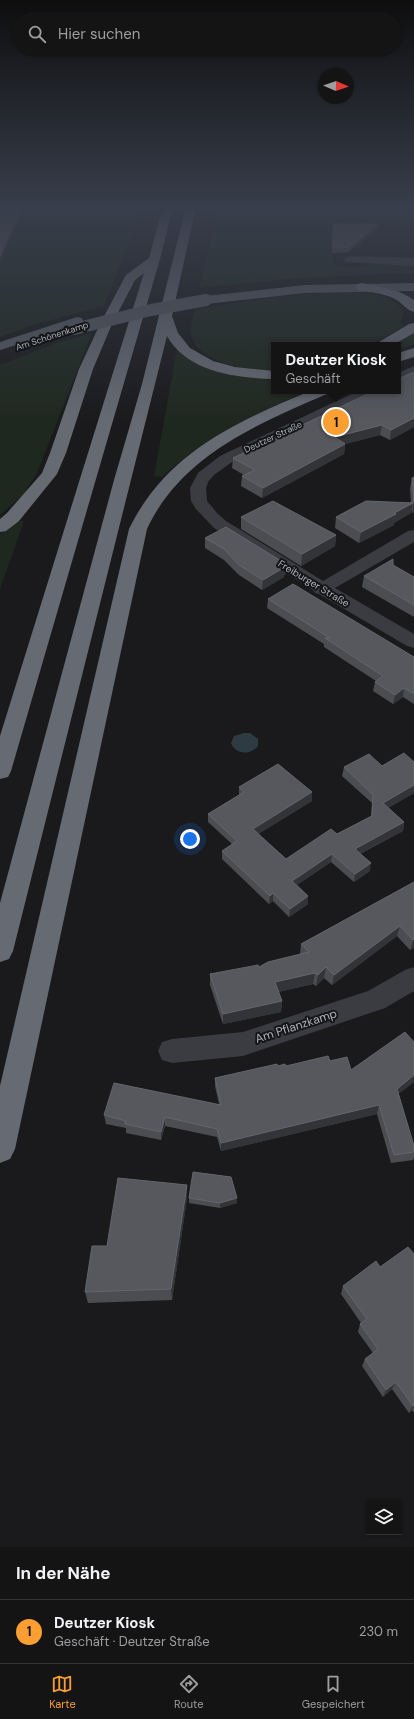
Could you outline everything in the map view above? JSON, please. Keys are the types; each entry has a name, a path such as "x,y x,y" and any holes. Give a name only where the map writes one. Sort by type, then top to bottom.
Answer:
{"highway":[{"path":"0,527 13,518 49,474 58,453 86,369 106,324 129,279"},
{"path":"0,771 148,279"},
{"path":"0,951 122,480 149,384 175,279"},
{"path":"362,287 399,296 408,301 414,308"},
{"path":"166,317 177,342 192,355 228,370 258,375 271,375"},
{"path":"402,334 414,318"},
{"path":"389,342 414,327"},
{"path":"401,357 414,352"},
{"path":"0,1149 138,529 148,509 160,492 175,475 195,458 246,425 315,394"},
{"path":"122,480 138,529"}],"main road":[{"name":"Am Schönenkamp","path":"0,346 76,325 124,316 207,297 301,284 410,279"},
{"name":"Am Schönenkamp","path":"207,297 281,291 362,287 414,287"},
{"name":"Am Schönenkamp","path":"0,354 76,325"}],"street":[{"path":"401,376 414,370"},
{"name":"Deutzer Straße","path":"200,502 198,494 199,485 204,475 214,467 233,456 364,394"},
{"name":"Freiburger Straße","path":"200,502 206,511 222,526 321,589 414,642"},
{"path":"321,589 414,535"},
{"name":"Am Pflanzkamp","path":"172,1051 243,1044 376,1000 414,978"}],"shaded area":[{"path":"0,279 115,279 104,306 40,323 0,337"},
{"path":"201,279 287,279 199,288"},
{"path":"347,292 369,293 390,299 402,309 404,313 400,323 404,324 402,327 377,342 271,342 271,372 238,367 213,359 203,353 195,344 191,334 191,325 195,309 303,294"},
{"path":"92,333 37,473 23,495 0,515 0,365 53,344"},
{"path":"414,333 414,344 401,349 401,342 399,342"},
{"path":"177,349 195,362 271,377 271,394 300,394 231,428 195,450 162,477 154,476"},
{"path":"17,521 24,521 0,589 0,534"},
{"path":"250,733 258,739 258,746 251,751 239,752 231,743 234,736"}],"building":[{"path":"414,372 414,418 391,430 382,425 335,437 345,444 263,488 242,476 255,470 233,458 368,394 401,394 401,378"},
{"path":"414,477 414,502 412,478"},
{"path":"273,501 336,535 302,554 241,517"},
{"path":"366,501 413,503 394,513 396,514 361,532 336,517"},
{"path":"226,527 286,564 284,566 285,567 263,580 239,565 224,549 205,538"},
{"path":"393,559 393,565 414,577 414,605 364,576"},
{"path":"293,584 414,657 414,694 404,688 395,695 375,682 383,676 325,638 330,638 268,599"},
{"path":"404,753 414,762 414,785 383,803 404,822 355,849 371,863 355,874 332,854 292,881 308,896 290,909 273,893 270,896 222,851 237,841 208,814 244,792 239,787 278,764 312,792 253,829 286,859 331,829 337,834 372,816 373,795 344,767 369,754 382,766"},
{"path":"414,882 413,940 400,926 334,975 326,967 318,975 315,973 275,982 282,1001 223,1014 210,974 258,965 259,967 268,962 309,952 301,944"},
{"path":"405,1032 414,1042 414,1075 397,1089 414,1146 414,1152 394,1155 379,1105 221,1143 217,1129 165,1117 161,1132 125,1124 126,1121 104,1115 114,1083 221,1105 215,1078 277,1064 278,1066 285,1064 286,1066 328,1056 330,1061 347,1057 351,1070"},
{"path":"193,1172 231,1177 237,1198 220,1203 189,1198"},
{"path":"118,1178 187,1185 171,1289 85,1292 92,1246 107,1246"},
{"path":"408,1247 414,1254 413,1406 396,1382 386,1390 365,1359 378,1349 360,1324 367,1319 343,1286 376,1261 380,1267"}],"place":[{"name":"Deutzer Kiosk","path":"336,422"}]}
